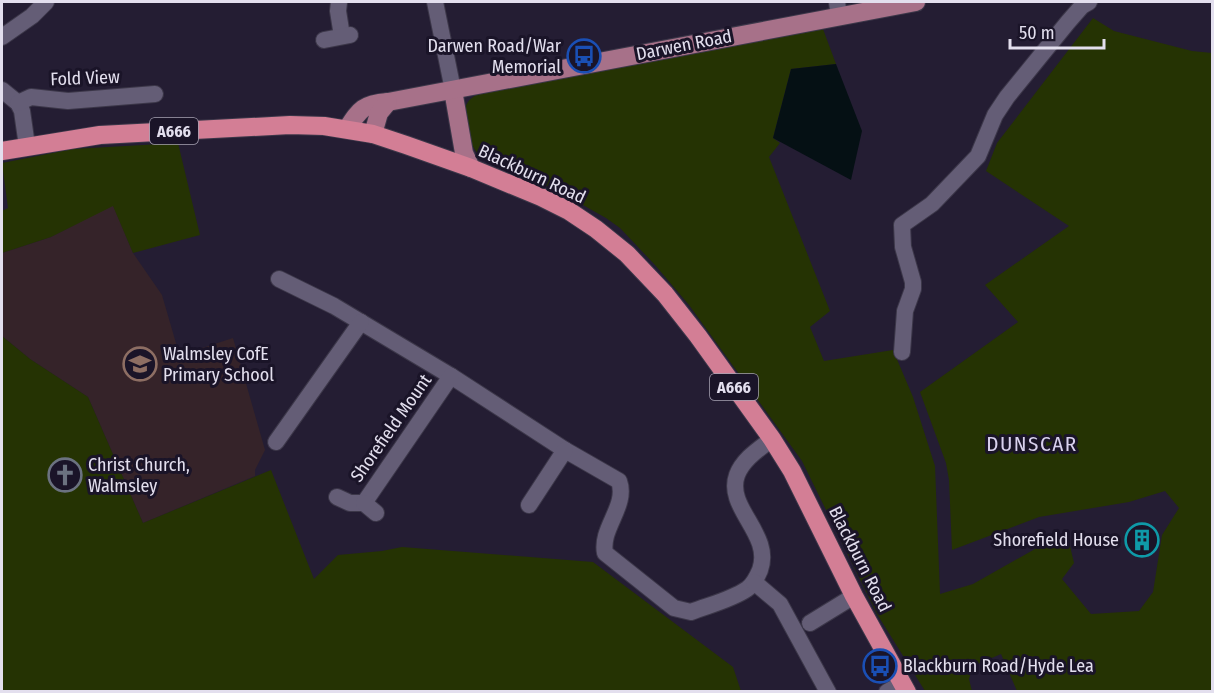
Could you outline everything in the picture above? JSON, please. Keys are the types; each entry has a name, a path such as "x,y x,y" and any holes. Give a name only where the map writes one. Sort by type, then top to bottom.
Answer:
{"highway":[{"name":"Blackburn Road","path":"2,151 100,135 266,126 324,126 373,134 471,168 569,211 627,254 664,294 698,336 772,439 792,471 898,689"}],"main road":[{"name":"Darwen Road","path":"347,129 364,107 372,103 453,90 838,9 916,2"},
{"path":"453,90 464,153 471,168"},
{"path":"373,134 379,114 388,102"}],"street":[{"path":"2,37 32,16 46,2"},
{"path":"324,40 346,36 338,11 339,2"},
{"path":"435,2 453,90"},
{"path":"902,352 905,311 913,290 913,282 903,247 902,225 932,204 978,156 995,115 1007,97 1082,6 1089,2"},
{"path":"2,90 18,103 22,111 27,146"},
{"name":"Fold View","path":"18,103 31,97 68,101 155,94"},
{"name":"Shorefield Mount","path":"279,279 361,322 451,376 565,450 619,481 622,495 606,537 604,545 606,553 674,608 691,612 745,591 754,582"},
{"path":"278,432 361,322"},
{"name":"Shorefield Mount","path":"337,497 370,508 451,376"},
{"path":"772,439 740,467 734,487 736,496 756,534 763,556 754,582 780,604 828,692"},
{"path":"534,503 565,450"},
{"path":"810,623 854,596"}],"shaded area":[{"path":"836,64 862,131 851,180 773,138 791,69"},
{"name":"Walmsley CofE Primary School","path":"113,205 133,253 162,295 178,350 196,350 233,338 265,450 255,470 255,476 143,523 88,397 30,359 2,336 2,253 51,237"}],"green space":[{"path":"1093,18 1114,31 1192,51 1212,53 1212,691 1017,691 1001,654 973,666 969,679 972,691 925,691 877,614 802,461 689,305 620,228 565,195 477,153 472,145 465,109 470,99 484,93 823,29 836,64 791,69 773,138 780,143 769,157 830,311 810,327 824,361 893,350 913,397 935,466 940,594 973,584 1058,536 1069,542 1074,563 1062,579 1091,614 1139,611 1153,592 1162,535 1179,508 1165,491 1129,502 1039,517 952,550 949,480 946,463 920,392 1018,322 985,285 1069,226 986,171 997,143"},
{"path":"178,143 200,235 133,253 113,206 51,237 2,253 2,211 8,208 2,163 73,149"},
{"path":"2,336 30,359 88,397 143,523 271,470 314,579 338,555 402,547 593,562 733,667 741,691 2,691"}],"place":[{"name":"Darwen Road/War Memorial","path":"584,56"},
{"name":"Walmsley CofE Primary School","path":"140,364"},
{"name":"Christ Church, Walmsley","path":"65,475"},
{"name":"Shorefield House","path":"1142,540"},
{"name":"Blackburn Road/Hyde Lea","path":"880,666"}],"district":[{"name":"DUNSCAR","path":"1032,444"}]}
